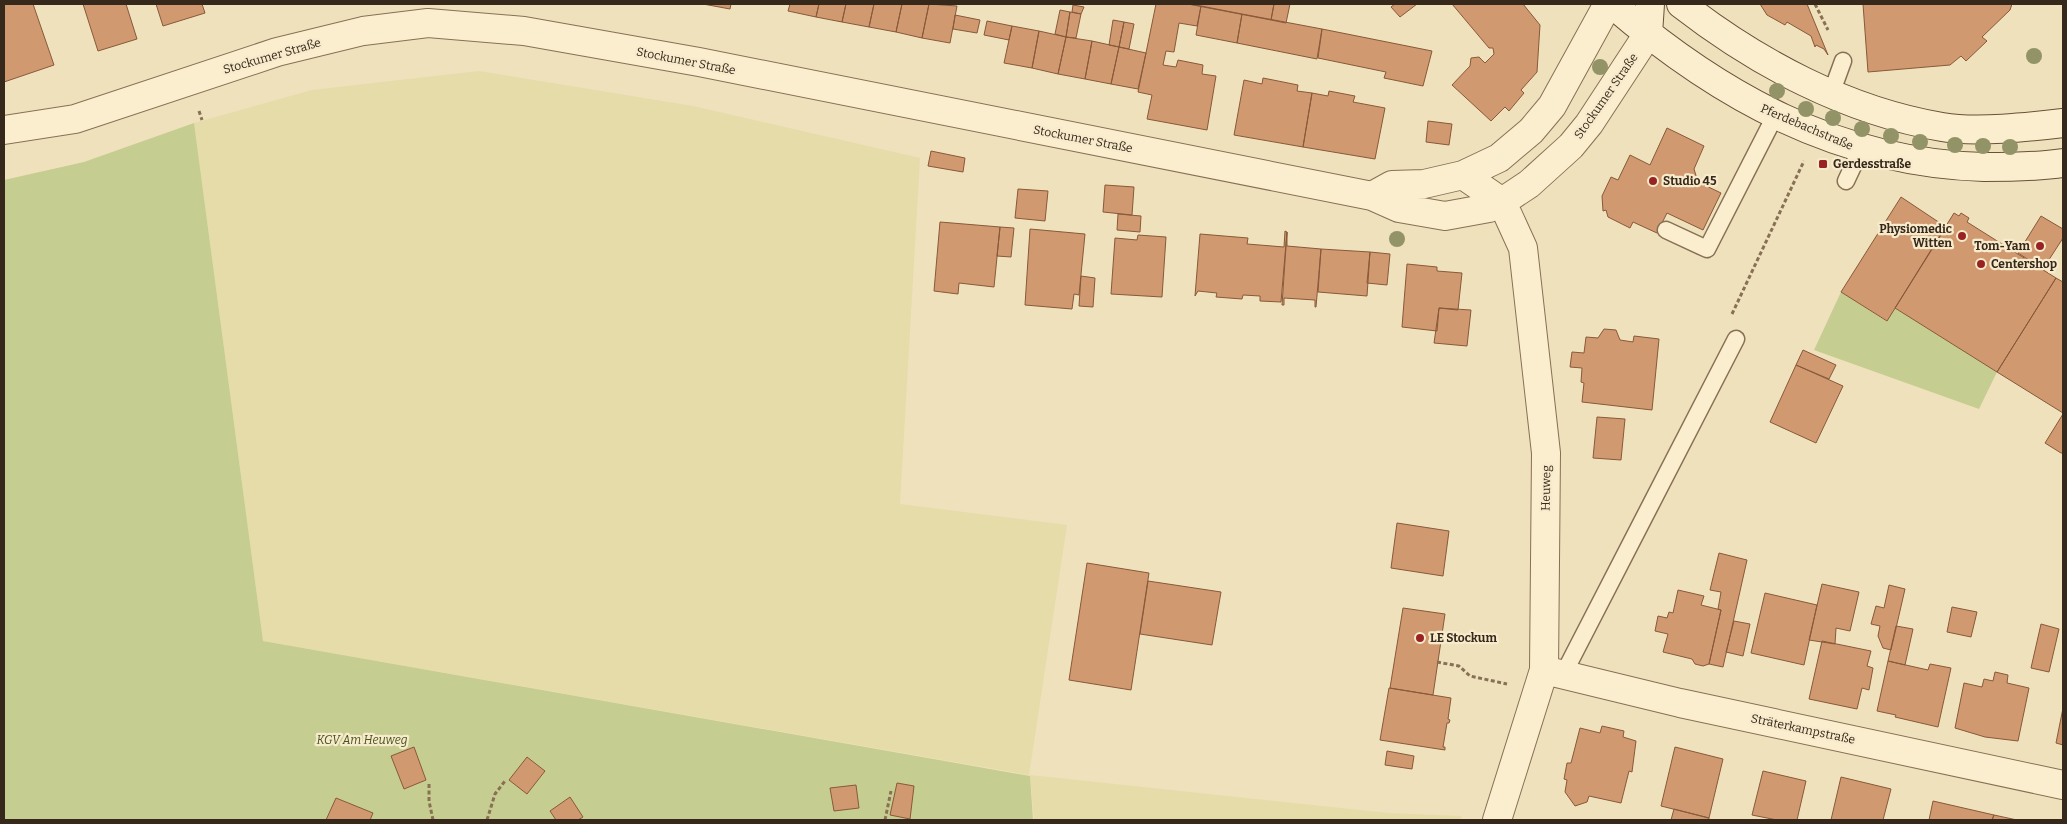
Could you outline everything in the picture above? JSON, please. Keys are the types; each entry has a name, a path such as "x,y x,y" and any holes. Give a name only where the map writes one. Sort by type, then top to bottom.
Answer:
{"street":[{"path":"1372,196 1392,185 1424,184 1463,175 1499,158 1531,131 1552,106 1608,4"},
{"name":"Pferdebachstraße","path":"1612,4 1648,34 1709,78 1776,116 1861,150 1912,161 1959,166 2046,166 2063,163"},
{"path":"1648,34 1650,4"},
{"path":"1681,4 1772,66 1831,94 1943,127 1991,128 2063,123"},
{"name":"Stockumer Straße","path":"4,130 75,119 276,52 363,31 428,23 524,31 700,62 1372,196 1399,208 1444,216 1489,208 1502,202 1528,184 1571,146 1590,124 1648,34"},
{"path":"1463,175 1502,202"},
{"name":"Heuweg","path":"1497,820 1548,678 1546,453 1523,248 1502,202"},
{"name":"Sträterkampstraße","path":"1548,678 1680,703 2063,785"}],"lane":[{"path":"1831,94 1843,61"},
{"path":"1666,230 1707,249 1776,116"},
{"path":"1846,181 1861,150"},
{"path":"1548,678 1736,339"}],"path":[{"path":"1816,4 1828,30"},
{"path":"1736,339 1743,326 1730,320 1805,158"},
{"path":"1437,662 1459,666 1470,676 1548,678"},
{"path":"487,820 495,794 505,781"},
{"path":"429,784 429,801 434,820"},
{"path":"885,820 891,791"}],"shaded area":[{"path":"479,71 693,106 920,158 900,504 1067,525 1029,775 263,641 194,123 312,90"},
{"path":"1030,775 1388,813 1462,816 1460,820 1034,820"}],"green space":[{"name":"KGV Am Heuweg","path":"194,123 263,641 1030,776 1033,820 4,820 4,180 84,162"},
{"path":"1841,292 1886,321 1895,308 1997,372 1979,409 1814,350"}],"building":[{"path":"4,4 33,4 54,65 4,82"},
{"path":"83,4 126,4 137,39 98,51"},
{"path":"156,4 202,4 205,13 163,26"},
{"path":"703,4 731,4 730,9"},
{"path":"790,4 819,4 816,17 788,11"},
{"path":"819,4 846,4 842,22 816,17"},
{"path":"846,4 874,4 869,27 842,22"},
{"path":"874,4 902,4 896,32 869,27"},
{"path":"902,4 929,4 922,38 896,32"},
{"path":"929,4 957,6 950,43 922,38"},
{"path":"1156,4 1201,6 1197,26 1179,23 1174,52 1166,51 1163,65 1176,67 1178,60 1203,65 1202,74 1216,76 1207,130 1147,119 1152,95 1138,92"},
{"path":"1188,4 1274,4 1271,20"},
{"path":"1274,4 1290,4 1286,23 1271,20"},
{"path":"1395,4 1417,4 1400,17 1391,7"},
{"path":"1452,4 1523,4 1540,25 1537,72 1521,90 1524,93 1509,111 1505,107 1491,121 1452,85 1470,66 1471,58 1479,57 1485,63 1494,54 1493,48 1489,48"},
{"path":"1760,4 1807,4 1828,55 1824,49 1816,45 1815,47 1811,36 1787,22 1785,25 1767,15"},
{"path":"1863,4 2012,4 2010,10 1982,37 1987,41 1966,61 1961,56 1950,65 1868,72"},
{"path":"1073,5 1084,7 1081,14 1072,12"},
{"path":"1201,6 1242,14 1237,43 1196,35"},
{"path":"1060,10 1070,12 1066,37 1055,34"},
{"path":"1070,12 1081,14 1076,38 1066,37"},
{"path":"1242,14 1322,29 1317,59 1237,43"},
{"path":"955,15 980,20 977,33 953,29"},
{"path":"1113,20 1124,22 1119,47 1109,45"},
{"path":"987,21 1012,26 1009,40 984,35"},
{"path":"1124,22 1134,24 1129,49 1119,47"},
{"path":"1012,26 1039,31 1032,68 1004,63"},
{"path":"1322,29 1432,51 1423,86 1384,78 1386,72 1318,58"},
{"path":"1039,31 1066,37 1058,74 1032,68"},
{"path":"1066,37 1092,41 1085,79 1058,74"},
{"path":"1092,41 1119,47 1111,84 1085,79"},
{"path":"1119,47 1146,53 1138,89 1111,84"},
{"path":"1263,78 1298,85 1297,91 1312,93 1303,147 1234,135 1244,80 1262,84"},
{"path":"1329,91 1355,96 1353,102 1385,108 1375,159 1303,147 1312,93 1328,96"},
{"path":"1428,121 1452,124 1449,145 1426,142"},
{"name":"Studio 45","path":"1667,128 1704,146 1694,169 1698,182 1721,193 1703,230 1667,213 1657,233 1633,222 1630,228 1608,217 1606,210 1603,211 1602,196 1611,177 1618,180 1630,155 1650,165"},
{"path":"931,151 965,158 963,172 928,166"},
{"path":"1105,185 1134,187 1132,215 1103,212"},
{"path":"1018,189 1048,191 1045,221 1015,218"},
{"path":"1901,197 1946,227 1887,321 1841,292"},
{"path":"1954,213 1959,216 1961,213 1969,218 1967,222 2056,278 1997,372 1895,308"},
{"path":"1118,214 1141,216 1140,232 1117,230"},
{"name":"Tom-Yam","path":"2041,216 2063,229 2063,238 2043,269 2018,253"},
{"path":"940,222 1000,227 994,287 959,283 958,294 934,291"},
{"path":"1000,227 1014,228 1011,257 997,256"},
{"path":"1030,229 1085,234 1079,295 1074,294 1072,309 1025,305"},
{"path":"1285,231 1287,232 1281,302 1260,301 1260,296 1243,295 1242,299 1216,297 1217,293 1198,291 1195,296 1200,234 1248,238 1247,244 1284,247"},
{"path":"1287,232 1287,246 1321,249 1316,307 1315,300 1284,298 1284,305 1282,305"},
{"path":"1138,235 1166,237 1162,297 1111,294 1115,238 1137,240"},
{"path":"1321,249 1370,252 1367,296 1318,292"},
{"path":"1370,252 1390,254 1387,285 1367,283"},
{"path":"1407,264 1437,267 1437,271 1462,273 1458,310 1439,308 1437,331 1402,327"},
{"path":"1081,276 1095,278 1093,307 1079,306"},
{"path":"2056,278 2063,282 2063,413 1997,372"},
{"path":"1439,308 1471,310 1467,346 1434,343"},
{"path":"1604,329 1616,330 1620,340 1633,342 1634,336 1659,339 1652,410 1582,402 1584,383 1581,382 1582,368 1570,367 1572,352 1584,353 1586,337 1598,338"},
{"path":"1803,350 1836,365 1829,379 1796,365"},
{"path":"1796,365 1843,386 1816,443 1770,422"},
{"path":"2063,414 2063,453 2061,453 2045,443"},
{"path":"1597,417 1625,419 1621,460 1593,458"},
{"path":"1397,523 1449,531 1443,576 1391,568"},
{"path":"1719,553 1747,560 1723,667 1709,664 1721,610 1718,609 1721,592 1710,590"},
{"path":"1087,563 1149,573 1131,690 1069,680"},
{"path":"1148,581 1221,592 1212,645 1140,634"},
{"path":"1822,584 1859,592 1850,631 1836,628 1835,644 1809,640"},
{"path":"1889,585 1905,589 1891,650 1883,648 1878,636 1880,626 1871,624 1876,606 1884,608"},
{"path":"1678,590 1704,596 1701,605 1721,610 1709,664 1703,666 1695,664 1692,659 1663,652 1668,634 1655,631 1658,616 1667,618 1669,612 1673,613"},
{"path":"1765,593 1817,605 1804,665 1751,653"},
{"path":"1952,607 1977,612 1971,637 1947,632"},
{"name":"LE Stockum","path":"1403,608 1445,614 1433,695 1390,688"},
{"path":"1734,621 1750,624 1743,656 1726,652"},
{"path":"2041,624 2059,629 2049,672 2031,668"},
{"path":"1896,626 1913,629 1905,665 1888,661"},
{"path":"1822,641 1871,651 1867,666 1873,668 1869,690 1862,688 1857,709 1809,699"},
{"path":"1888,661 1928,670 1930,664 1951,668 1938,727 1877,711"},
{"path":"1995,672 2008,675 2007,683 2029,688 2018,741 1985,737 1955,728 1964,683 1982,687 1984,679 1993,681"},
{"path":"1389,688 1451,698 1448,719 1450,720 1447,723 1443,747 1445,747 1445,750 1380,740"},
{"path":"2063,708 2063,745 2056,743"},
{"path":"1602,726 1624,731 1623,737 1636,741 1632,772 1629,771 1621,803 1589,796 1587,802 1575,806 1565,792 1567,780 1564,779 1567,763 1571,763 1580,728 1600,733"},
{"path":"414,747 426,780 404,789 391,756"},
{"path":"1675,747 1723,759 1709,818 1661,806"},
{"path":"1387,751 1414,756 1412,769 1385,765"},
{"path":"527,757 545,771 527,794 509,780"},
{"path":"1763,771 1806,781 1797,820 1777,820 1752,815"},
{"path":"1841,777 1891,789 1883,820 1831,820"},
{"path":"897,783 914,786 910,819 890,815"},
{"path":"856,785 859,808 834,811 830,788"},
{"path":"570,797 583,817 578,820 556,820 550,811"},
{"path":"336,798 373,813 370,820 326,820"},
{"path":"1933,801 1994,815 1992,820 1929,820"},
{"path":"1674,809 1709,818 1709,820 1671,820"},
{"path":"1994,815 2017,820 1992,820"}],"place":[{"name":"Gerdesstraße","path":"1823,164"},
{"name":"Studio 45","path":"1653,181"},
{"name":"Physiomedic Witten","path":"1962,236"},
{"name":"Tom-Yam","path":"2040,246"},
{"name":"Centershop","path":"1981,264"},
{"name":"LE Stockum","path":"1420,638"}]}
